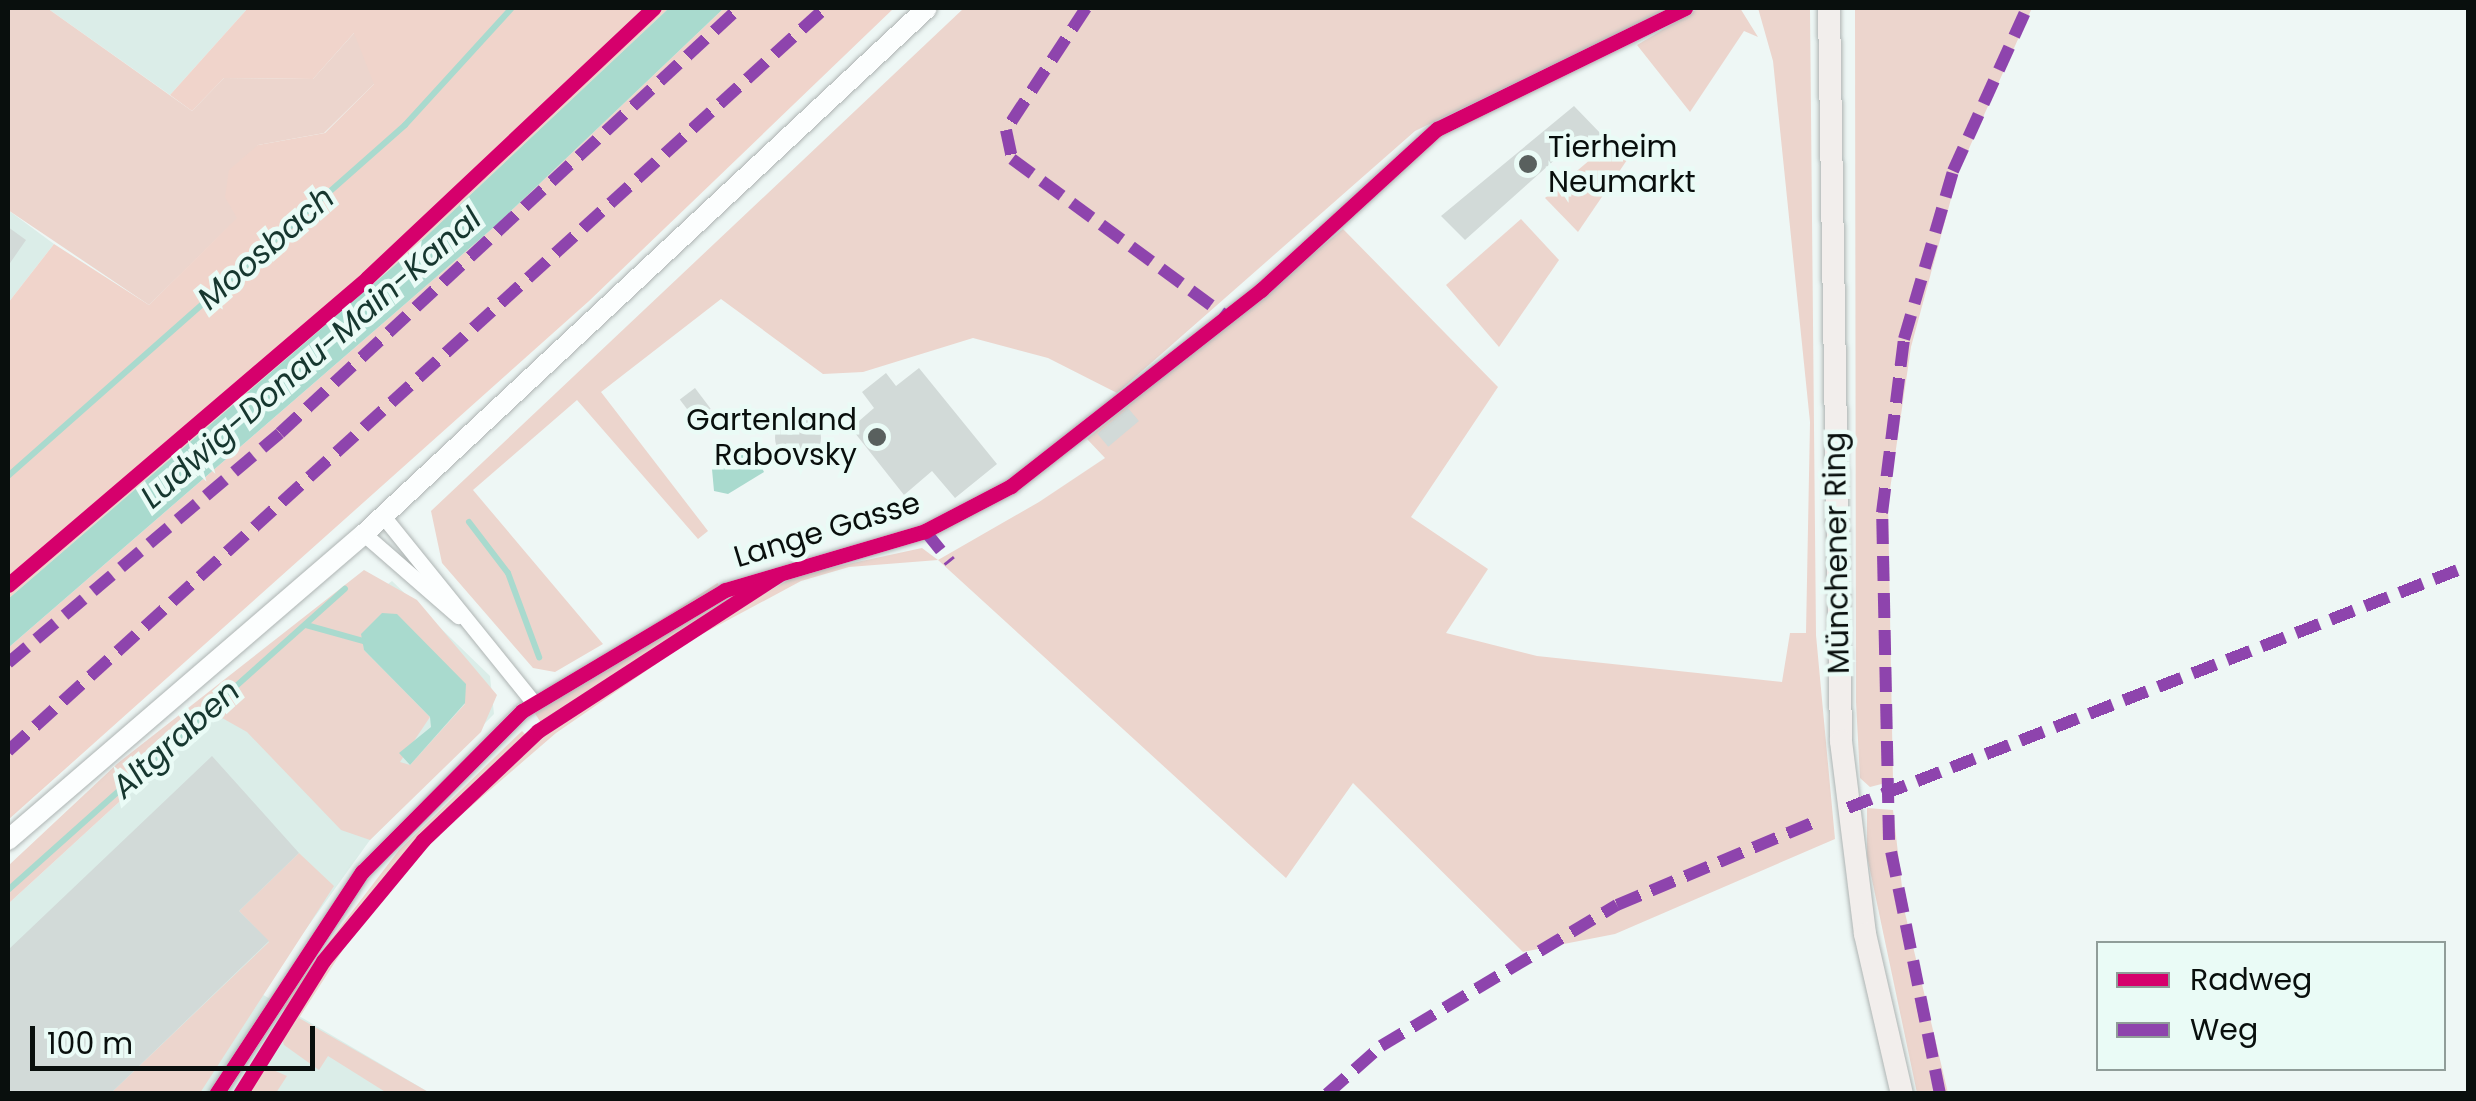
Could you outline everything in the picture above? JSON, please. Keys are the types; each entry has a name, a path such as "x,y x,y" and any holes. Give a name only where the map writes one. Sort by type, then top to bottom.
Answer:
{"main road":[{"path":"8,840 384,516 927,8"},
{"name":"Münchener Ring","path":"1829,8 1842,741 1865,934 1902,1094"}],"street":[{"name":"Lange Gasse","path":"216,1094 362,872 534,703 725,590 925,531 1012,486 1260,290 1422,140 1686,8"},
{"path":"384,516 534,703"},
{"path":"364,534 474,627"}],"shaded area":[{"path":"8,8 47,8 192,111 224,78 313,79 355,32 375,83 324,133 258,145 238,218 149,305 8,210"},
{"path":"47,8 248,8 170,95"},
{"path":"248,8 669,8 402,259 8,599 8,303 54,244 149,305 237,218 225,197 229,170 258,145 325,133 374,84 354,33 313,79 224,78 192,111 170,95"},
{"path":"724,8 894,8 589,301 8,820 8,648 494,227"},
{"path":"964,8 1670,8 1415,131 1117,393 1048,358 973,338 863,372 823,374 721,299 601,392 708,531 698,539 577,400 473,490 603,644 555,672 533,668 442,563 431,511"},
{"path":"1699,8 1740,8 1758,37 1744,31 1690,112 1637,45"},
{"path":"1758,8 1810,8 1816,635 1835,839 1615,934 1523,952 1353,783 1286,878 938,560 1039,502 1105,458 1087,439 1343,229 1498,387 1411,517 1488,569 1446,633 1537,656 1782,682 1790,633 1806,633 1810,422 1773,61"},
{"path":"1855,8 2032,8 1958,173 1911,347 1888,503 1893,781 1870,787 1860,778 1856,702"},
{"path":"1611,142 1627,160 1578,232 1545,198"},
{"path":"8,210 54,244 8,303"},
{"path":"1521,219 1559,260 1499,347 1446,285"},
{"path":"922,548 938,560 849,567 801,581 691,640 556,733 444,829 560,721 656,655 797,575"},
{"path":"364,570 417,600 497,695 481,732 370,840 341,830 247,732 215,714 8,904 8,866 118,763","holes":["362,633 465,704 410,765 400,762 430,717 364,650"]},
{"path":"392,581 490,676 494,714 370,840 260,993 430,1093 8,1094 8,904 215,714"},
{"path":"717,583 731,604 543,726 530,705"},
{"path":"522,731 528,737 419,838 286,1010 280,1006 399,850"},
{"path":"1867,808 1893,810 1905,913 1948,1093 1917,1093 1867,856"},
{"path":"437,836 355,931 299,1018 430,1093 387,1093 328,1056 319,1070 284,1045 281,1036 330,959 401,870"},
{"path":"299,853 334,886 200,1093 110,1094 269,942 239,911"},
{"path":"264,1066 287,1076 276,1093 246,1093"}],"water":[{"name":"Ludwig-Donau-Main-Kanal","path":"669,8 724,8 494,227 8,648 8,599 402,259"},
{"path":"752,448 764,472 728,494 714,491 712,469"},
{"path":"382,613 397,614 466,684 465,703 410,765 399,753 431,727 430,717 364,650 361,634"}],"building":[{"name":"Tierheim Neumarkt","path":"1574,106 1603,136 1588,150 1578,139 1465,240 1441,216"},
{"path":"8,227 26,240 8,266"},
{"path":"919,368 997,464 955,498 932,471 904,495 851,428 874,408 862,392 886,373 896,386"},
{"path":"695,388 711,409 695,420 680,399"},
{"path":"1128,408 1139,421 1108,447 1097,434"},
{"path":"798,415 814,422 821,438 814,454 798,461 782,454 775,438 782,422"},
{"path":"212,756 299,853 239,911 269,941 110,1094 8,1094 8,950"}],"waterway":[{"name":"Moosbach","path":"8,476 405,125 512,8"},
{"path":"469,522 508,573 539,657"},
{"name":"Altgraben","path":"8,890 345,589"},
{"path":"306,625 363,641"}],"marked path":[{"path":"8,663 280,433 739,8"},
{"path":"8,751 825,8"},
{"path":"1086,8 1006,130 1012,159 1227,317"},
{"path":"1940,1094 1889,840 1882,513 1904,339 1953,171 2027,8"},
{"path":"925,531 950,562"},
{"path":"1848,808 2468,566"},
{"path":"1327,1094 1381,1046 1617,905 1812,823"}],"cycle path":[{"path":"8,585 367,278 654,8"},
{"path":"216,1094 362,872 522,711 725,590 925,531 1011,486 1261,290 1437,129 1685,8"},
{"path":"240,1094 323,961 423,840 538,731 778,575"}],"place":[{"name":"Tierheim Neumarkt","path":"1528,164"},
{"name":"Gartenland Rabovsky","path":"877,437"}]}
